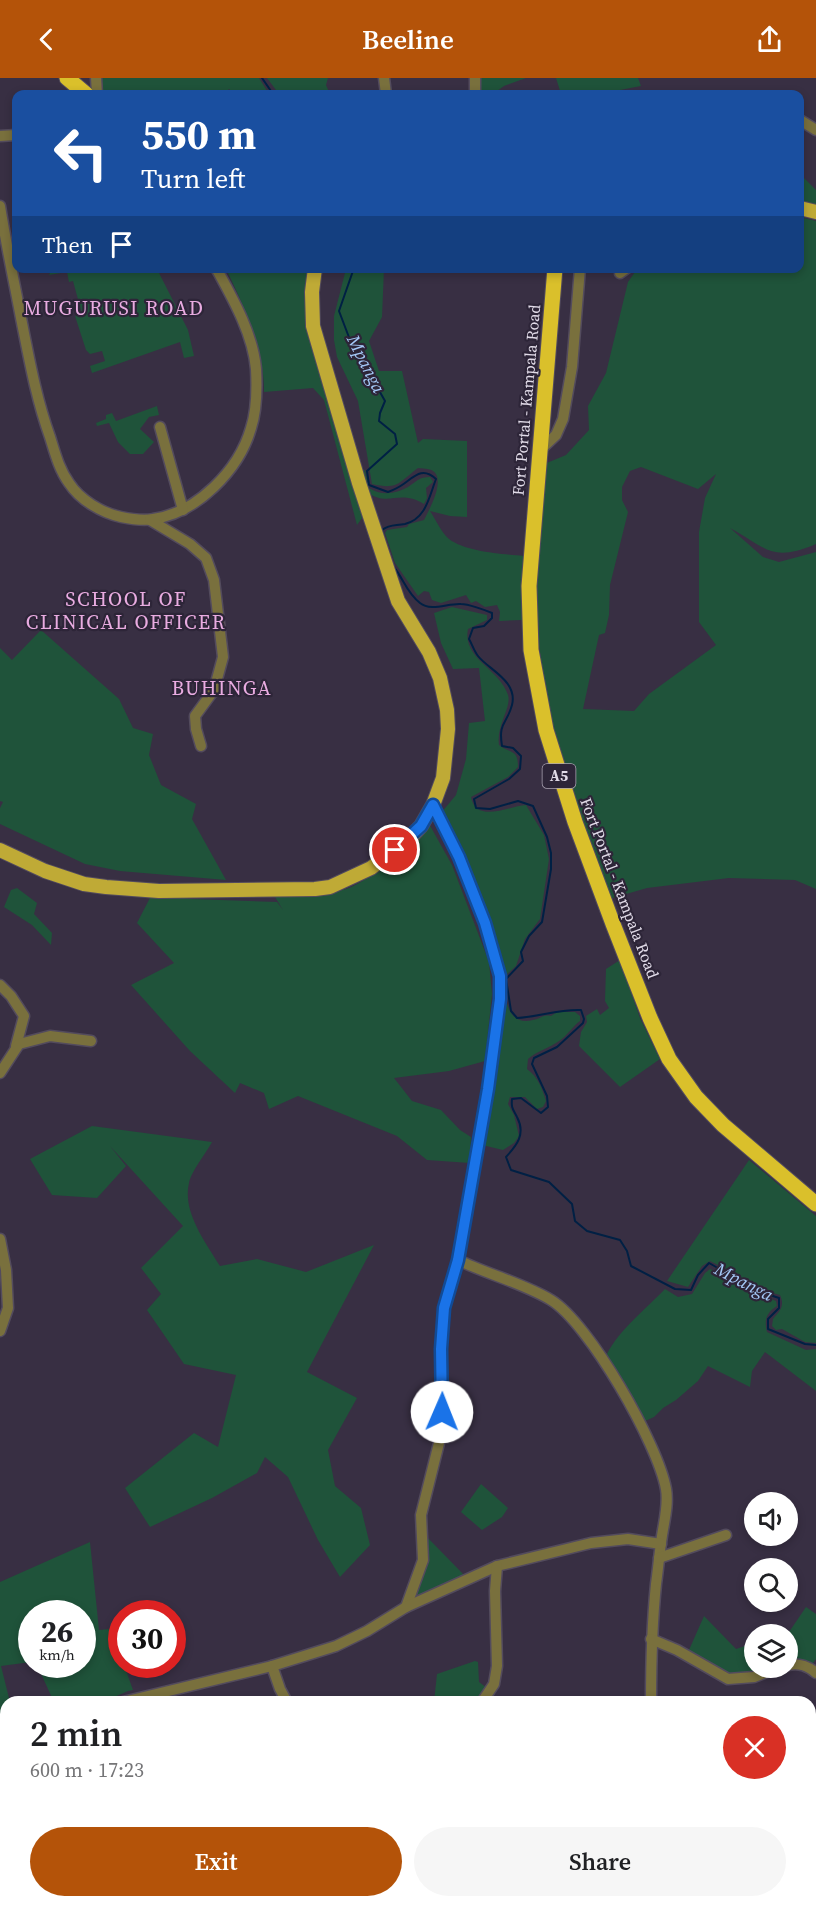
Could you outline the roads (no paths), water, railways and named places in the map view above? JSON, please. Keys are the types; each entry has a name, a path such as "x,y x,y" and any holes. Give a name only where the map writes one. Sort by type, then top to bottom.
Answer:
{"highway":[{"path":"67,78 82,90"},
{"name":"Fort Portal - Kampala Road","path":"555,273 529,586 531,650 546,730 579,834 646,1008 669,1059 696,1097 723,1125 816,1204"}],"main road":[{"path":"0,850 45,871 84,884 106,887 159,891 315,889 330,887 371,868 409,839 421,826 433,805 442,778 448,729 444,694 429,652 398,601 359,483 313,327 312,292 314,273"}],"street":[{"path":"0,206 12,270"},
{"path":"13,273 35,392 61,469 74,490 94,506 117,516 150,520 183,510 208,491 230,469 245,446 252,427 256,382 254,352 239,314 218,273"},
{"path":"540,450 556,435 563,419 572,367 580,273"},
{"path":"160,426 183,510"},
{"path":"150,520 190,544 206,558 214,580 223,657 214,690 195,716 201,746"},
{"path":"406,1607 423,1560 421,1515 441,1435 441,1349 444,1308 458,1260 500,999 500,976 485,923 459,857 433,805"},
{"path":"0,985 11,996 24,1016 16,1046 0,1073"},
{"path":"16,1046 50,1036 91,1041"},
{"path":"0,1239 6,1270 8,1308 0,1331"},
{"path":"458,1260 550,1299 566,1310 588,1337 631,1407 656,1461 666,1489 666,1512 651,1639 651,1696"},
{"path":"659,1558 726,1535"},
{"path":"148,1696 272,1666 336,1646 367,1631 406,1607 497,1566 591,1543 628,1539 661,1544"},
{"path":"486,1696 494,1684 497,1666 495,1590 497,1566"},
{"path":"651,1639 677,1650 728,1679 744,1678"},
{"path":"798,1664 808,1666 816,1673"},
{"path":"272,1666 284,1696"}],"waterway":[{"name":"Mpanga","path":"262,78 270,90"},
{"name":"Mpanga","path":"352,273 339,311 350,340 357,347 385,401 379,421 395,434 397,444 367,471 369,485 388,492 418,474 426,473 436,479 426,506 418,517 405,524 385,528 382,530 384,538"},
{"name":"Mpanga","path":"393,566 411,594 424,606 464,604 492,613 492,618 484,626 473,628 469,639 478,656 511,689 512,705 502,727 501,738 502,746 513,748 521,756 520,769 509,779 474,799 476,808 490,809 518,801 533,806 547,837 551,853 551,869 542,922 529,936 521,952 523,961 506,979 511,1011 517,1018 581,1010 584,1019 583,1023 557,1047 534,1058 532,1064 547,1096 548,1107 541,1113 521,1098 512,1099 512,1107 521,1129 517,1144 506,1157 511,1170 549,1182 572,1204 575,1221 587,1231 620,1240 627,1251 631,1266 675,1289 691,1290 698,1275 709,1263 752,1287 779,1298 779,1308 768,1319 768,1329 805,1344 816,1345"}],"district":[{"name":"MUGURUSI ROAD","path":"114,308"},
{"name":"SCHOOL OF CLINICAL OFFICER","path":"126,610"},
{"name":"BUHINGA","path":"222,688"}]}
